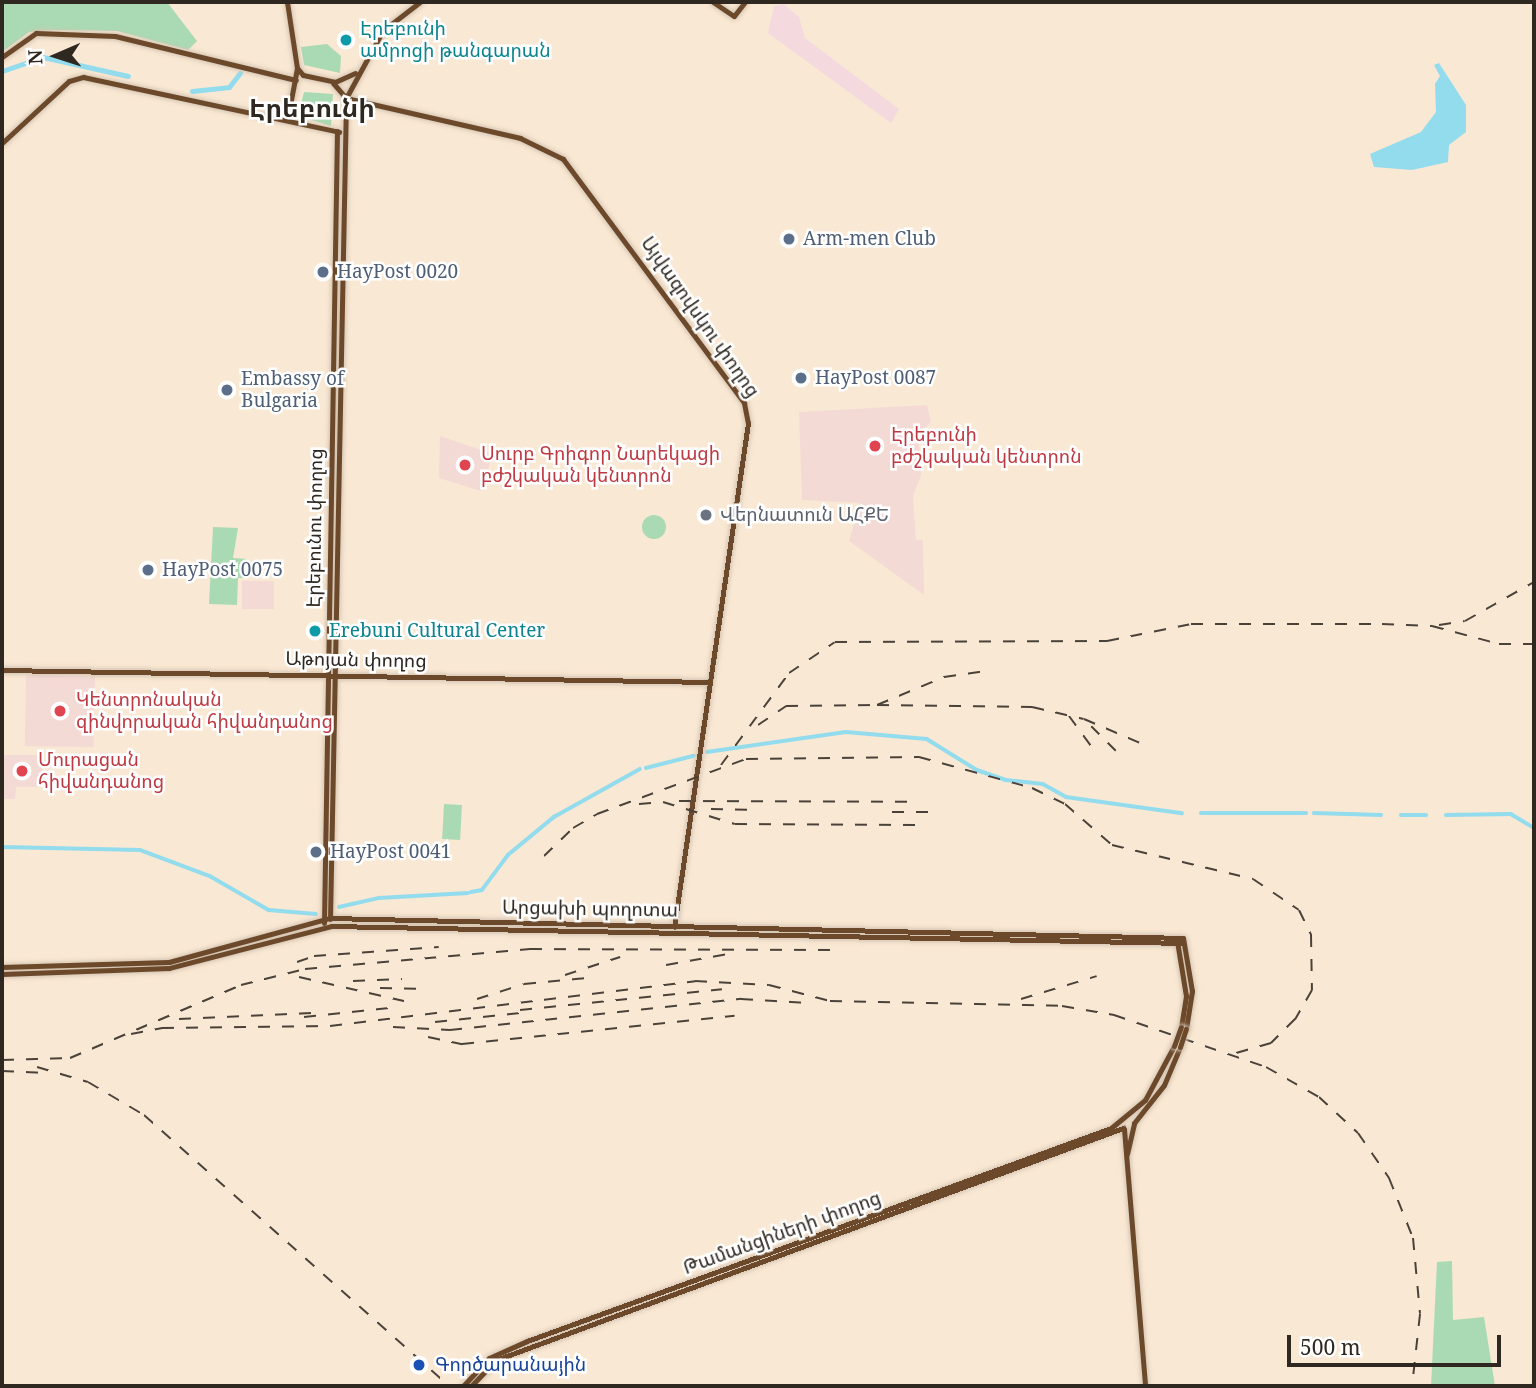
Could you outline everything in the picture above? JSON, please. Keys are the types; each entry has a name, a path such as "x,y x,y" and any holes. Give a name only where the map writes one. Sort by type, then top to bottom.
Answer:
{"main road":[{"path":"287,2 297,68 288,116"},
{"path":"328,81 346,97 359,69 382,32 420,2"},
{"path":"713,2 734,16 745,2"},
{"path":"2,57 36,33 115,36 296,80 303,75"},
{"path":"297,68 303,75 328,81 346,80 359,69"},
{"path":"2,143 78,77 345,132"},
{"name":"Այվազովսկու փողոց","path":"346,97 520,138 563,159 744,402 748,423 674,930"},
{"name":"Էրեբունու փողոց","path":"331,675 346,97"},
{"name":"Այվազովսկու փողոց","path":"346,105 360,101"},
{"path":"280,119 288,116"},
{"path":"288,116 293,122"},
{"name":"Էրեբունու փողոց","path":"327,922 337,131"},
{"name":"Աթոյան փողոց","path":"2,670 709,682"},
{"name":"Արցախի պողոտա","path":"2,974 177,963 327,922 1167,941 1180,939"},
{"path":"1167,941 1180,939"},
{"path":"1180,939 1186,996 1183,1028"},
{"path":"1127,1126 1164,1085 1183,1028 1192,991 1180,939"},
{"path":"1167,941 1180,953"},
{"name":"Արցախի պողոտա","path":"2,967 50,969"},
{"path":"1145,1386 1126,1164 1127,1126 1129,1117 1159,1082 1177,1047"},
{"name":"Թամանցիների փողոց","path":"463,1386 489,1358 536,1338 1127,1126"},
{"name":"Թամանցիների փողոց","path":"471,1386 492,1362 534,1345 1127,1126"}],"shaded area":[{"path":"784,4 799,17 805,38 899,109 891,123 768,33 774,6"},
{"path":"927,405 931,422 918,435 921,475 913,496 916,540 923,540 924,595 849,541 860,503 802,500 799,412"},
{"name":"Սուրբ Գրիգոր Նարեկացի բժշկական կենտրոն","path":"440,436 493,454 481,491 439,478"},
{"path":"242,581 274,581 274,609 242,609"},
{"name":"Կենտրոնական զինվորական հիվանդանոց","path":"26,675 95,676 94,747 25,746"},
{"name":"Մուրացան հիվանդանոց","path":"2,755 42,755 42,787 16,787 15,799 2,799"}],"green space":[{"path":"2,2 167,2 197,41 188,50 117,31 54,30 29,32 2,52"},
{"path":"327,44 341,56 340,73 304,65 301,47"},
{"path":"304,92 333,94 331,126 298,116"},
{"path":"654,515 663,518 666,527 663,536 654,539 645,536 642,527 645,518"},
{"path":"213,527 238,528 233,558 247,559 247,578 238,578 237,605 209,604"},
{"path":"444,804 462,805 460,840 442,839"},
{"path":"1452,1261 1453,1320 1484,1317 1495,1386 1431,1386 1437,1262"}],"water":[{"path":"1439,63 1466,105 1466,132 1449,145 1448,162 1412,170 1374,167 1370,154 1421,132 1436,112 1435,84 1440,76 1434,65"}],"waterway":[{"path":"2,71 43,57 128,76"},
{"path":"192,91 229,87 240,73"},
{"path":"707,752 846,732 927,739 977,770 1006,780 1043,784 1066,797 1182,813"},
{"path":"646,768 693,756"},
{"path":"471,892 482,890 508,855 554,817 640,769"},
{"path":"1201,813 1306,813"},
{"path":"1314,813 1381,815"},
{"path":"1446,815 1511,814 1534,828"},
{"path":"1401,815 1426,815"},
{"path":"2,847 140,850 210,876 269,910 316,914"},
{"path":"339,907 379,898 468,893"}],"railway":[{"path":"1439,625 1465,621 1534,582"},
{"path":"721,765 789,673 835,642 1107,641 1191,624 1382,624 1432,626 1499,644 1534,644"},
{"path":"758,725 786,706 877,705 944,677 981,672"},
{"path":"877,705 1032,707 1084,719 1147,746"},
{"path":"1069,716 1094,750"},
{"path":"1091,726 1116,751"},
{"path":"544,856 573,828 597,814 746,759 919,757 1032,788 1065,804 1112,845 1253,879 1299,910 1311,935 1312,990 1295,1019 1271,1043 1233,1054"},
{"path":"679,801 910,802"},
{"path":"639,804 663,802 735,824 915,825"},
{"path":"711,809 759,810"},
{"path":"892,812 931,812"},
{"path":"297,962 314,956 439,947"},
{"path":"2,1060 70,1058 241,985 305,969 530,949 839,950"},
{"path":"666,965 728,954"},
{"path":"565,975 620,957"},
{"path":"1021,999 1097,976"},
{"path":"299,977 408,1002"},
{"path":"477,999 524,984 587,978"},
{"path":"353,981 402,979"},
{"path":"131,1034 162,1028 330,1026 695,981 769,985 830,1001 1062,1006 1114,1015 1266,1067 1319,1097 1358,1133 1389,1178 1413,1238 1420,1314 1412,1386"},
{"path":"380,988 428,989"},
{"path":"520,1010 722,989"},
{"path":"393,1027 450,1030 741,999 808,1003"},
{"path":"304,1017 398,1007"},
{"path":"435,1022 529,1012"},
{"path":"179,1019 312,1013"},
{"path":"428,1037 462,1044 735,1016"},
{"path":"37,1067 88,1082 144,1115 449,1386"},
{"path":"2,1071 47,1073"}],"place":[{"name":"Էրեբունի ամրոցի թանգարան","path":"346,40"},
{"name":"Arm-men Club","path":"789,239"},
{"name":"HayPost 0020","path":"323,272"},
{"name":"HayPost 0087","path":"801,378"},
{"name":"Embassy of Bulgaria","path":"227,390"},
{"name":"Էրեբունի բժշկական կենտրոն","path":"875,446"},
{"name":"Սուրբ Գրիգոր Նարեկացի բժշկական կենտրոն","path":"465,465"},
{"name":"Վերնատուն ԱՀՔԵ","path":"706,515"},
{"name":"HayPost 0075","path":"148,570"},
{"name":"Erebuni Cultural Center","path":"315,631"},
{"name":"Կենտրոնական զինվորական հիվանդանոց","path":"60,711"},
{"name":"Մուրացան հիվանդանոց","path":"22,771"},
{"name":"HayPost 0041","path":"316,852"},
{"name":"Գործարանային","path":"419,1365"}],"district":[{"name":"Էրեբունի","path":"312,108"}]}
